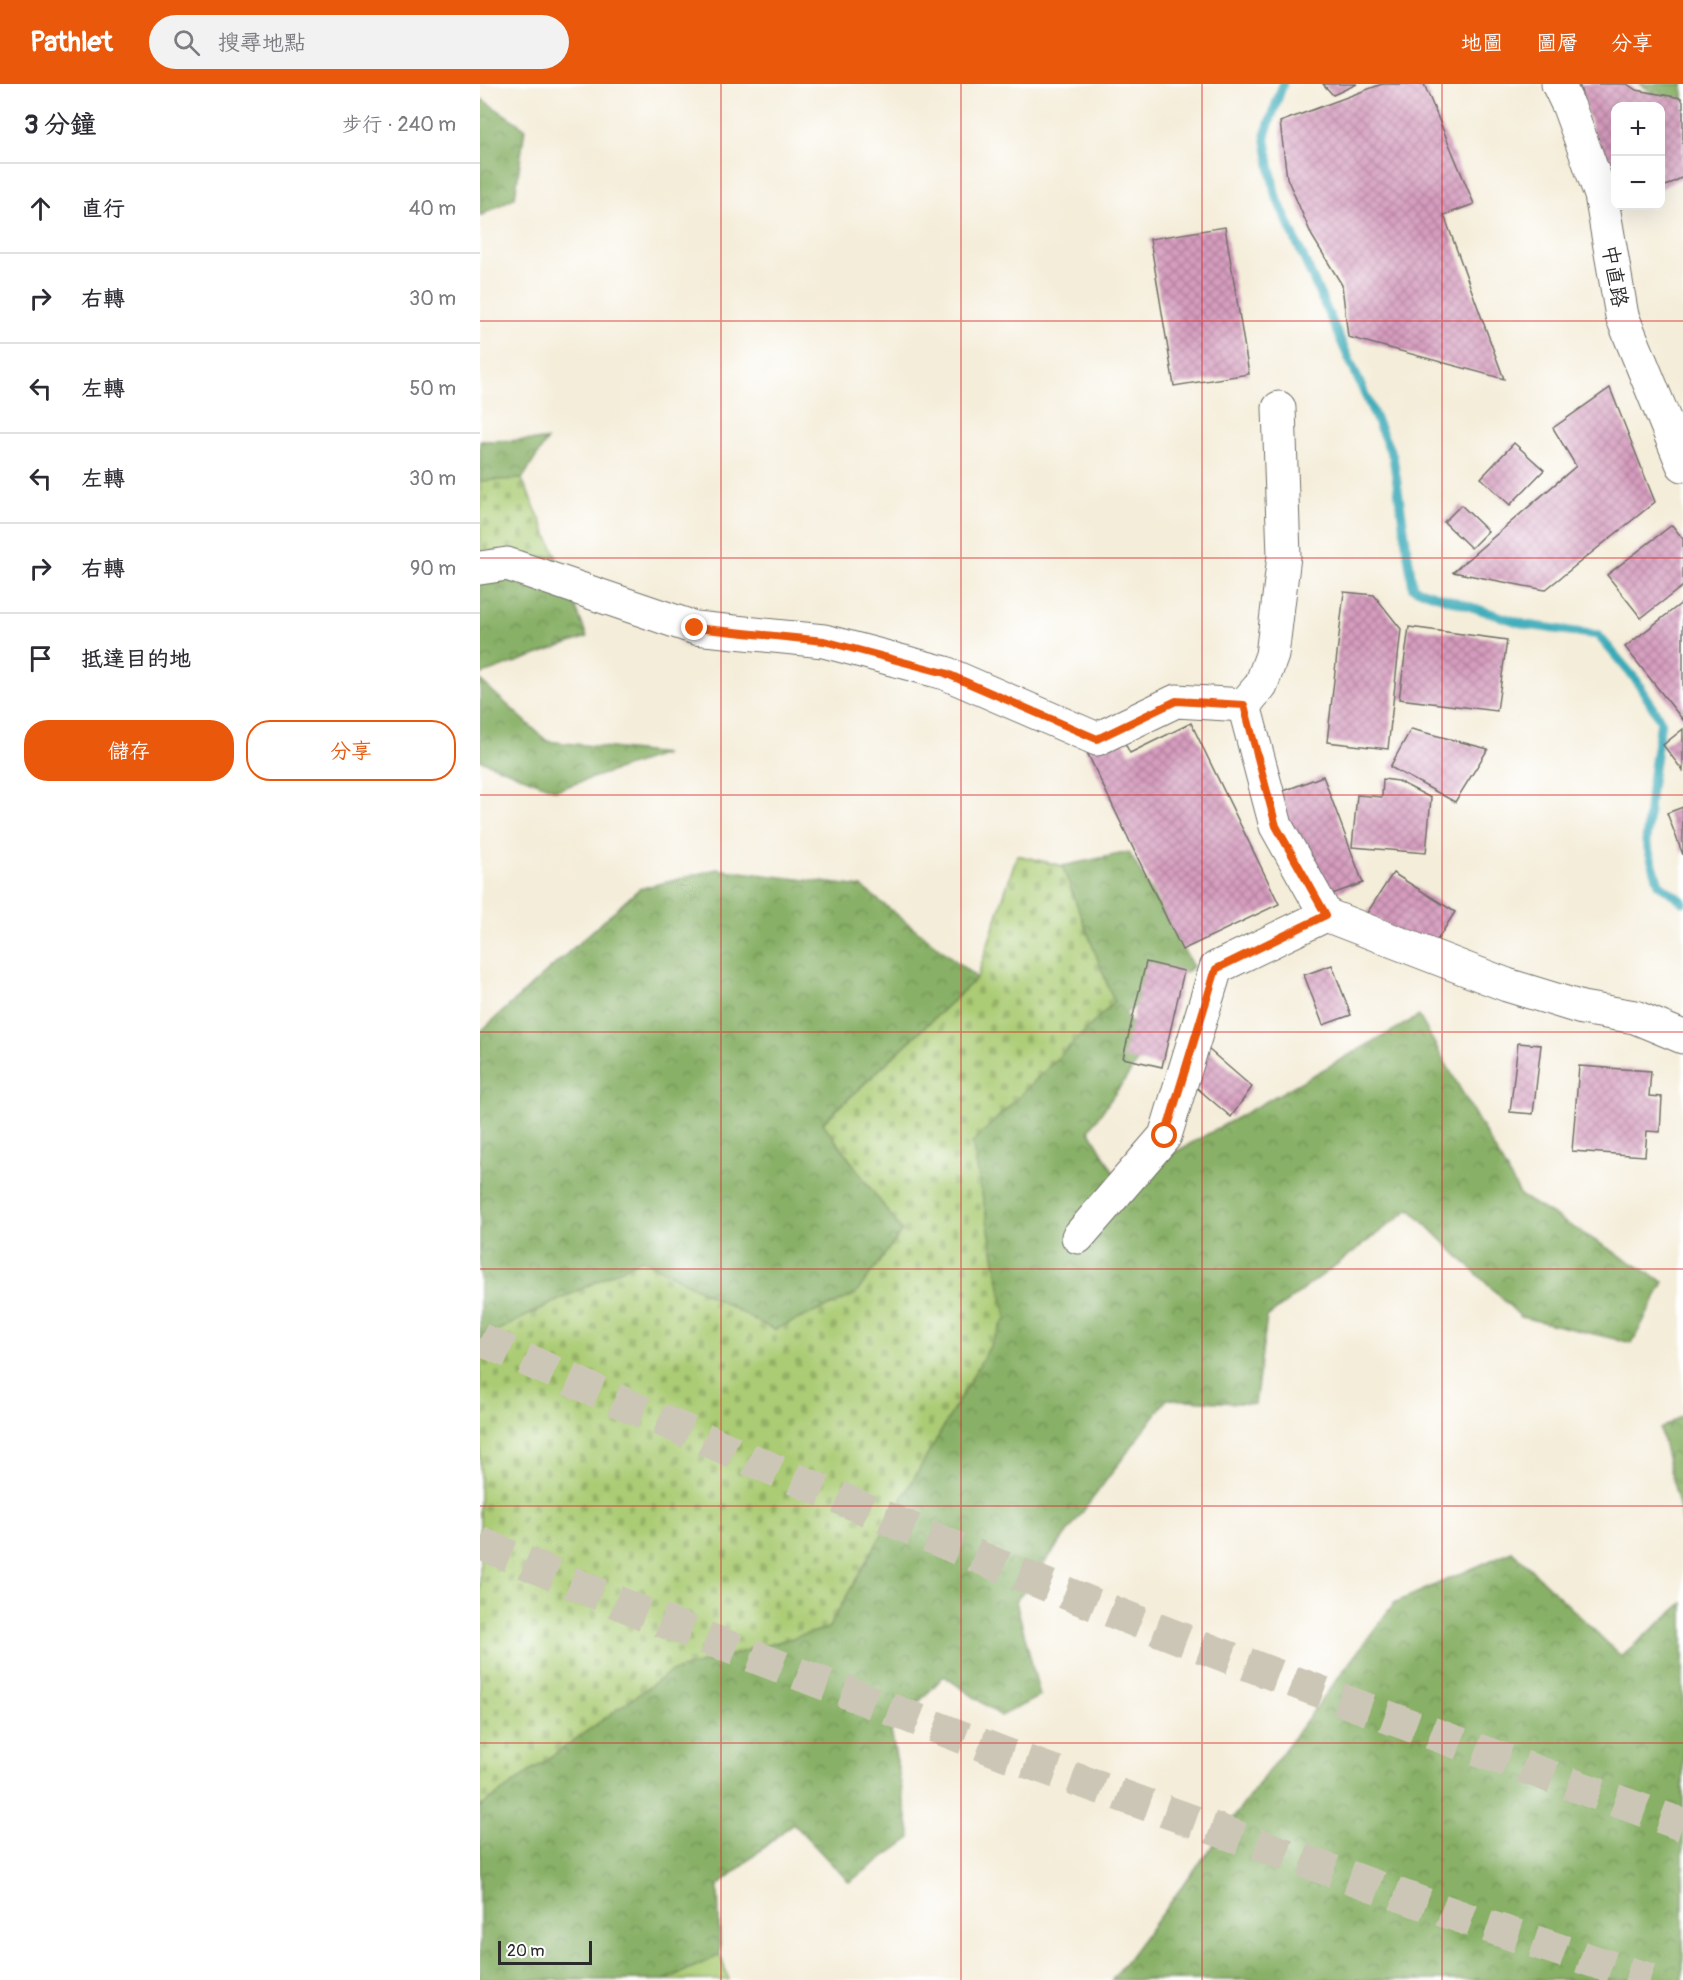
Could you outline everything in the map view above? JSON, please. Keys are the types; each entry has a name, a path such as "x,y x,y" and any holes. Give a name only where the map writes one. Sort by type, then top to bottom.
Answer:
{"street":[{"name":"中直路","path":"1558,84 1569,107 1601,195 1622,316 1683,465"},
{"path":"1244,705 1261,685 1272,655 1284,556 1279,408"},
{"path":"480,568 507,564 695,628 824,641 945,673 1097,739 1176,701 1244,705"},
{"path":"1244,705 1276,826 1326,915 1507,985 1582,1008 1635,1017 1683,1037"},
{"path":"1078,1237 1165,1136 1216,969 1326,915"}],"green space":[{"path":"1640,84 1683,84 1683,113"},
{"path":"480,98 525,128 515,197 480,216"},
{"path":"547,440 522,479 480,481 480,441"},
{"path":"522,479 556,555 480,566 480,481"},
{"path":"556,555 587,637 480,675 480,566"},
{"path":"480,680 547,741 665,754 556,790 480,760"},
{"path":"1129,852 1193,967 1125,1013 1146,1050 1089,1130 1120,1183 1419,1016 1521,1196 1664,1282 1632,1343 1521,1317 1410,1209 1267,1317 1255,1404 1167,1399 1016,1601 1040,1696 1001,1716 944,1676 891,1731 911,1838 849,1882 793,1823 718,1886 720,1955 665,1980 480,1980 480,1807 670,1672 828,1628 1006,1318 972,1143 1114,1002 1062,866"},
{"path":"1017,855 1062,866 1114,1002 972,1143 1006,1318 828,1628 670,1672 480,1807 480,1339 642,1259 774,1330 855,1295 902,1231 823,1123 977,978"},
{"path":"717,869 862,887 977,978 823,1122 902,1231 855,1295 774,1330 642,1259 480,1339 480,1032 639,889"},
{"path":"1683,1415 1683,1522 1660,1429"},
{"path":"1512,1551 1621,1656 1683,1603 1683,1980 1112,1980 1394,1603"},
{"path":"720,1955 729,1980 665,1980"}],"building":[{"path":"1323,84 1357,84 1333,95"},
{"path":"1382,84 1424,84 1474,204 1444,215 1504,379 1348,337 1342,285 1312,236 1287,178 1280,122"},
{"path":"1579,84 1627,84 1636,90 1681,98 1683,102 1683,177 1665,186 1665,102 1611,102 1611,197"},
{"path":"1225,227 1249,374 1174,386 1150,239"},
{"path":"1610,388 1655,502 1545,590 1453,572 1576,466 1553,428"},
{"path":"1514,443 1544,470 1510,505 1481,478"},
{"path":"1461,505 1488,531 1471,548 1444,522"},
{"path":"1672,525 1683,539 1683,586 1641,618 1607,575"},
{"path":"1344,592 1374,595 1401,629 1388,749 1327,742"},
{"path":"1683,602 1683,720 1625,647"},
{"path":"1409,627 1507,640 1497,711 1399,699"},
{"path":"1191,723 1279,904 1182,950 1084,746 1118,730 1130,753"},
{"path":"1411,729 1488,749 1455,802 1390,767"},
{"path":"1683,729 1683,771 1663,745"},
{"path":"1323,776 1363,883 1307,903 1268,797"},
{"path":"1383,779 1398,781 1431,798 1426,853 1352,847 1357,795 1382,797"},
{"path":"1683,807 1683,855 1667,813"},
{"path":"1393,873 1455,912 1429,953 1367,913"},
{"path":"1146,962 1184,971 1162,1067 1123,1058"},
{"path":"1332,965 1351,1015 1323,1025 1304,975"},
{"path":"1193,1036 1252,1087 1231,1117 1183,1076"},
{"path":"1518,1043 1541,1045 1533,1114 1510,1112"},
{"path":"1579,1066 1651,1071 1649,1096 1662,1097 1660,1132 1647,1131 1645,1156 1572,1151"}],"waterway":[{"path":"1283,84 1265,135 1275,194 1393,457 1413,588 1527,625 1598,635 1637,681 1661,721 1646,842 1659,884 1683,902"}],"tunnel":[{"path":"480,1339 814,1487 1066,1593 1283,1678 1683,1825"},
{"path":"480,1543 647,1615 1008,1755 1475,1922 1650,1980"}],"route":[{"path":"695,628 824,641 945,673 1097,739 1176,701 1244,705 1276,826 1326,915 1216,969 1165,1136"}]}
